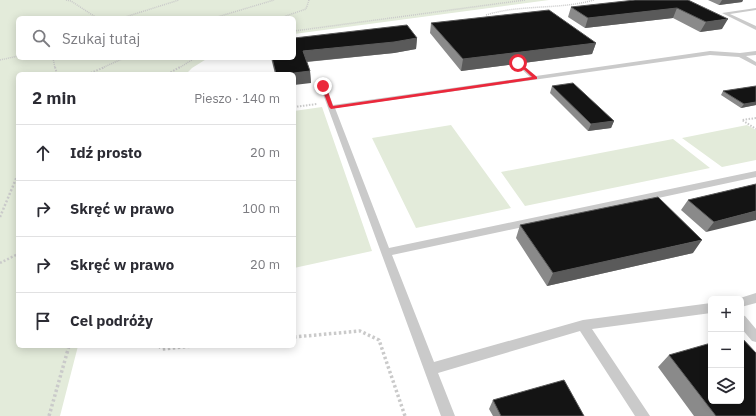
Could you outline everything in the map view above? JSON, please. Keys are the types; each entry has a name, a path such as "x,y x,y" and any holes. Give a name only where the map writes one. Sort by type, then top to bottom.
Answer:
{"lane":[{"path":"756,9 724,13 756,28"},
{"path":"331,107 710,53 740,55 756,53"},
{"path":"740,55 756,64"},
{"path":"518,63 535,78"},
{"path":"323,86 448,416"},
{"path":"386,252 756,174"},
{"path":"744,301 756,298"},
{"path":"430,369 583,325 708,308"},
{"path":"744,323 756,337"},
{"path":"583,325 643,416"}],"path":[{"path":"66,0 71,1 94,16"},
{"path":"128,16 179,0"},
{"path":"221,16 274,0"},
{"path":"286,16 306,9 309,0"},
{"path":"296,31 525,0"},
{"path":"486,15 495,12 530,7 580,4 594,0"},
{"path":"0,60 16,56"},
{"path":"54,60 56,72"},
{"path":"92,72 120,60"},
{"path":"171,72 192,60"},
{"path":"296,107 320,104"},
{"path":"756,118 742,120 756,129"},
{"path":"0,217 16,179"},
{"path":"0,263 16,255"},
{"path":"296,336 360,331 379,340 405,416"},
{"path":"49,416 68,348"},
{"path":"161,348 172,348"}],"green space":[{"path":"0,0 549,0 296,34 296,16 16,16 16,60 205,60 188,72 16,72 16,348 77,348 60,416 0,416"},
{"path":"322,107 372,251 296,268 296,111"},
{"path":"451,125 511,208 416,228 372,138"},
{"path":"747,125 756,130 756,160 722,167 682,138"},
{"path":"673,139 710,168 525,206 501,172"}],"building":[{"path":"635,0 688,0 728,19 706,22 677,8 588,18 571,7"},
{"path":"549,10 596,43 463,59 431,23"},
{"path":"407,25 417,38 394,42 303,51 310,71 296,73 276,72 272,60 296,60 296,38"},
{"path":"573,83 614,121 591,124 552,86"},
{"path":"756,86 756,102 744,104 723,91"},
{"path":"756,184 756,211 714,222 688,200"},
{"path":"658,197 702,240 553,273 520,225"},
{"path":"744,340 756,353 756,416 716,416 669,355 708,344 708,404 744,404"},
{"path":"564,380 584,416 501,416 493,400"}],"route":[{"path":"323,86 331,107 535,78 518,63"}]}
